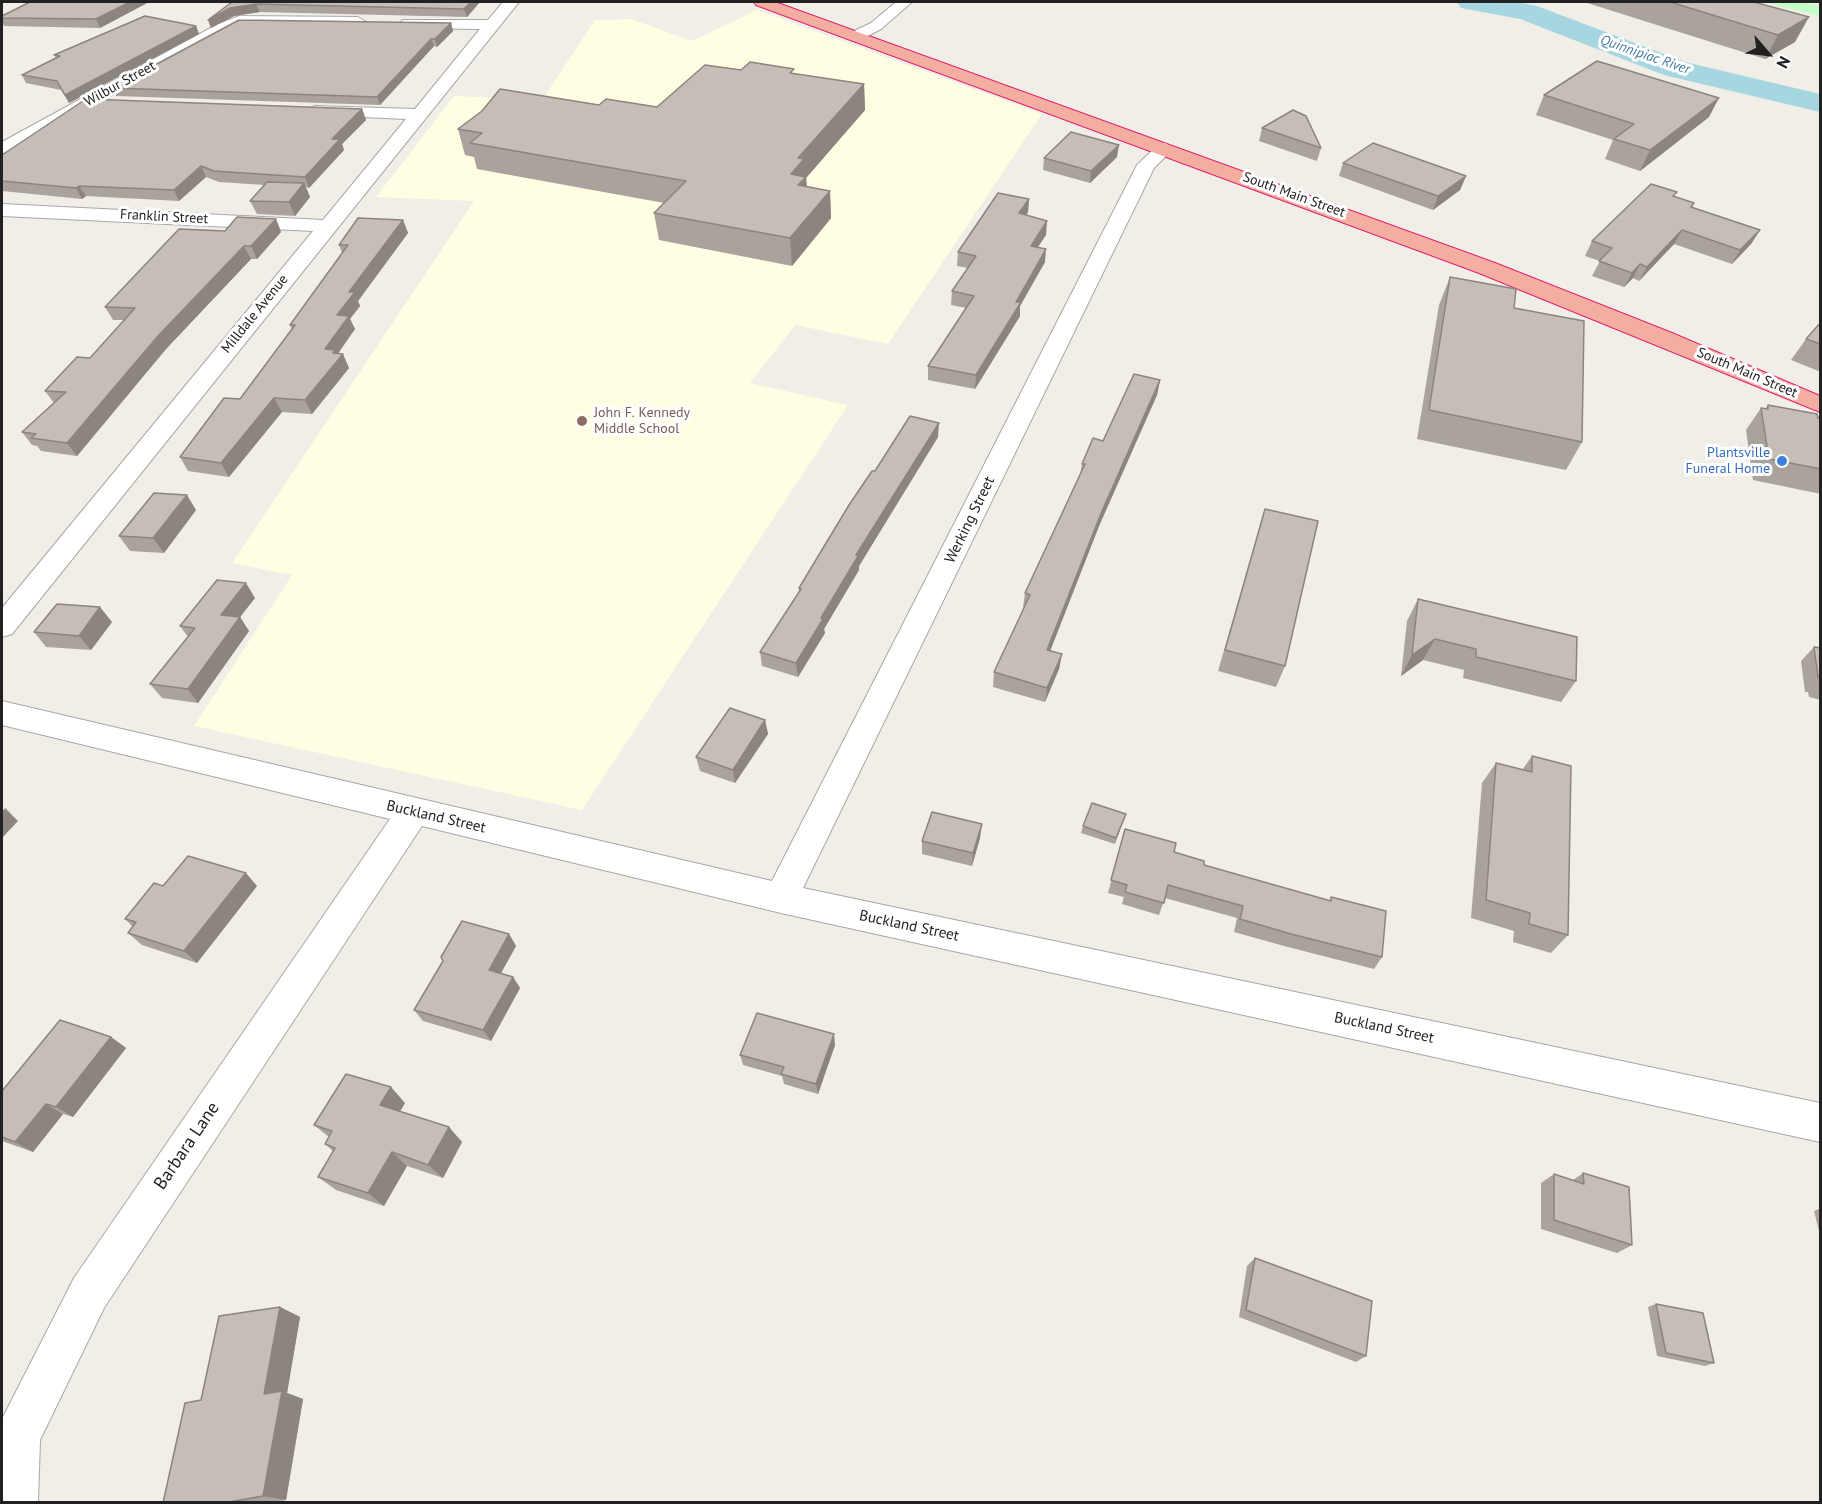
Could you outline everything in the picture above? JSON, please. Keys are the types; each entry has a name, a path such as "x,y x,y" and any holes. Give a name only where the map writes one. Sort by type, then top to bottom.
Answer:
{"highway":[{"name":"South Main Street","path":"762,2 1506,275 1665,338 1821,405"}],"street":[{"name":"Milldale Avenue","path":"2,627 510,2"},
{"path":"856,36 883,21 904,2"},
{"name":"Wilbur Street","path":"2,149 222,28 239,21 491,25"},
{"path":"87,102 122,103"},
{"path":"300,110 418,114"},
{"name":"Werking Street","path":"782,898 1146,165 1165,148"},
{"name":"Franklin Street","path":"2,210 326,226"},
{"name":"Buckland Street","path":"2,713 782,898 1821,1123"},
{"name":"Barbara Lane","path":"14,1503 17,1437 89,1293 413,812"}],"shaded area":[{"name":"John F. Kennedy Middle School","path":"757,10 1042,114 888,344 795,325 750,383 848,405 582,810 194,726 292,575 232,563 474,201 376,197 454,96 542,100 595,20 631,19 692,41"}],"green space":[{"path":"1763,2 1799,2 1820,6 1820,16"}],"building":[{"path":"30,2 130,2 96,19 2,18"},
{"path":"232,2 471,2 464,9 256,4 230,8 208,20"},
{"path":"1670,2 1754,2 1809,17 1778,35"},
{"path":"145,16 196,26 65,95 57,81 22,75 60,56 54,55"},
{"path":"239,20 451,23 435,39 431,39 377,97 112,88"},
{"path":"1597,61 1719,98 1650,150 1614,139 1634,124 1544,95"},
{"path":"750,62 794,69 790,73 864,84 798,158 804,159 791,174 806,177 798,185 830,191 790,238 654,213 686,181 470,143 482,133 458,129 482,111 500,89 599,105 606,99 657,107 705,65 741,70"},
{"path":"86,99 362,109 332,139 340,139 305,177 214,171 201,166 174,190 79,186 76,188 2,181 2,155"},
{"path":"1293,110 1306,116 1321,148 1262,128"},
{"path":"1071,132 1119,145 1091,171 1044,158"},
{"path":"1373,143 1466,176 1438,196 1343,163"},
{"path":"267,182 304,183 289,202 250,201"},
{"path":"1651,184 1677,192 1673,196 1694,203 1691,207 1760,230 1740,250 1682,230 1647,267 1640,264 1632,273 1599,261 1612,248 1592,241"},
{"path":"998,193 1029,199 1019,213 1047,221 1031,246 1046,249 1016,302 1021,302 976,375 928,366 974,296 952,291 976,256 958,252"},
{"path":"237,217 276,219 251,246 244,246 158,336 67,443 31,438 36,434 22,432 66,392 45,391 77,357 90,358 135,308 105,307 179,229 225,231"},
{"path":"358,218 403,220 349,292 355,292 337,315 349,316 325,349 343,354 305,400 274,398 221,463 180,457 224,398 240,399 295,325 290,325 348,245 339,245"},
{"path":"1450,277 1516,289 1514,308 1584,321 1582,442 1429,410"},
{"path":"1821,322 1821,344 1806,339"},
{"path":"1134,374 1160,380 1102,511 1047,650 1062,654 1047,688 994,672 1030,595 1025,593 1085,464 1082,464 1093,438 1103,441"},
{"path":"1768,405 1817,414 1818,418 1821,418 1821,469 1769,459 1761,408 1768,409"},
{"path":"910,416 939,423 856,555 858,556 796,663 760,652 801,589 799,588 849,505 872,471 875,471"},
{"path":"154,493 187,495 153,538 119,536"},
{"path":"1265,509 1318,521 1285,666 1225,650"},
{"path":"217,580 246,583 221,615 240,617 188,689 150,684 195,628 180,626"},
{"path":"1418,599 1577,637 1576,681 1476,657 1476,649 1435,639 1412,655"},
{"path":"57,604 100,607 79,636 34,632"},
{"path":"1814,647 1821,648 1821,678 1818,677"},
{"path":"730,708 765,720 733,770 696,757"},
{"path":"1532,756 1571,766 1568,935 1529,924 1530,913 1486,900 1496,763 1532,772"},
{"path":"1092,803 1126,814 1116,838 1083,826"},
{"path":"932,812 982,824 973,853 922,841"},
{"path":"1125,829 1176,843 1174,852 1204,861 1204,865 1331,901 1331,897 1386,911 1382,957 1240,919 1243,906 1168,885 1164,903 1125,892 1127,885 1111,880"},
{"path":"188,856 246,873 184,951 128,933 136,922 125,919 154,883 163,886"},
{"path":"462,921 509,934 489,970 513,977 483,1030 414,1010 443,961 441,957"},
{"path":"757,1013 834,1034 816,1084 781,1074 784,1067 740,1055"},
{"path":"60,1020 111,1037 56,1107 46,1104 15,1142 2,1137 2,1091"},
{"path":"346,1074 391,1087 380,1105 449,1127 428,1165 392,1152 368,1193 318,1177 335,1148 325,1144 332,1131 314,1125"},
{"path":"1583,1173 1629,1187 1632,1245 1554,1220 1554,1174 1584,1184"},
{"path":"1255,1258 1372,1301 1366,1356 1246,1310"},
{"path":"1656,1304 1703,1313 1714,1363 1666,1353"},
{"path":"280,1307 264,1394 282,1391 263,1496 223,1503 163,1503 185,1403 201,1400 219,1316"}],"waterway":[{"name":"Quinnipiac River","path":"1471,2 1527,12 1675,69 1820,103"}],"place":[{"name":"John F. Kennedy Middle School","path":"582,421"},
{"name":"Plantsville Funeral Home","path":"1782,461"}]}
